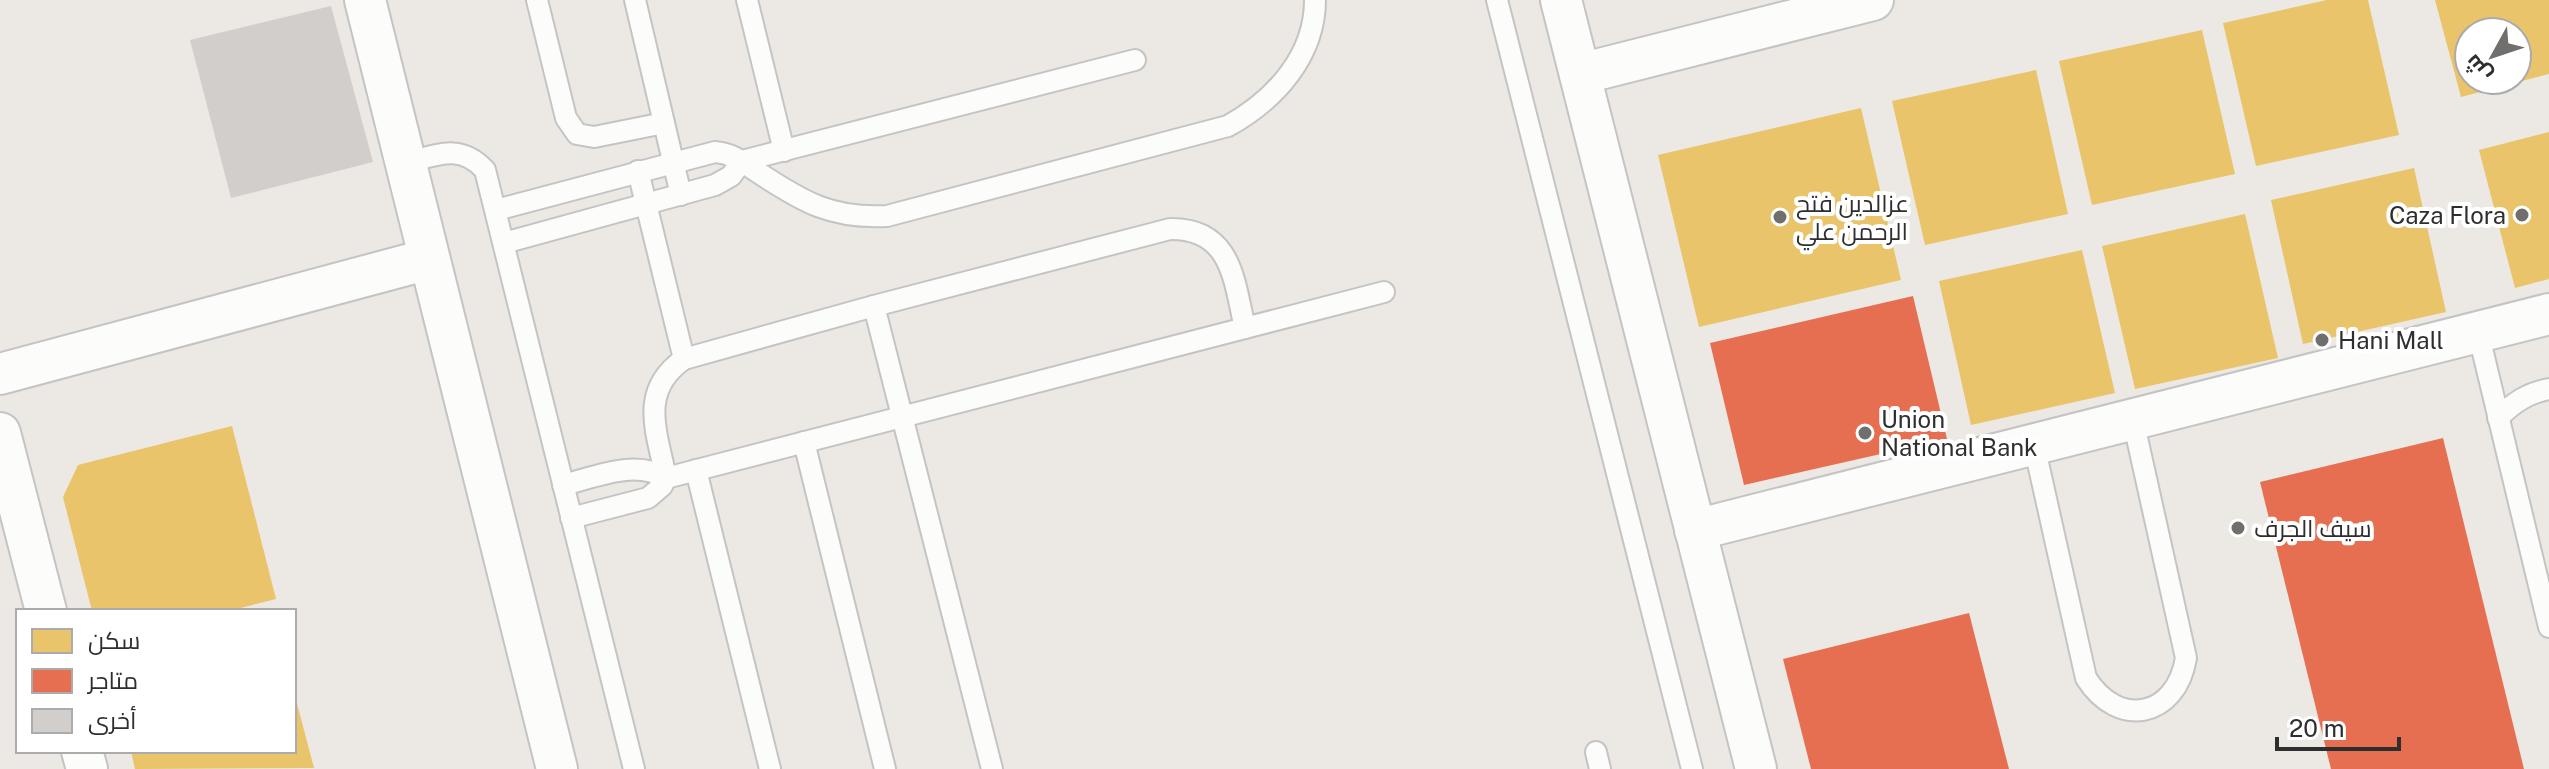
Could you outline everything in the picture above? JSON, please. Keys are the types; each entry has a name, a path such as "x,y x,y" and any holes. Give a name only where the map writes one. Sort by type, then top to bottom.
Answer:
{"street":[{"path":"365,0 557,769"},
{"path":"1561,0 1756,769"},
{"path":"1580,74 1873,0"},
{"path":"0,374 429,259"},
{"path":"1695,530 2549,314"},
{"path":"0,433 45,609"}],"lane":[{"path":"537,0 566,118 577,134 594,137 664,123"},
{"path":"635,0 681,195"},
{"path":"747,0 784,151"},
{"path":"496,210 672,162 724,152 804,202 824,210 866,217 887,216 1228,126 1259,106 1285,81 1299,60 1309,34 1315,0"},
{"path":"1497,0 1692,769"},
{"path":"504,243 723,181 742,161 1135,60"},
{"path":"406,163 448,153 462,153 475,159 485,170 634,769"},
{"path":"638,171 684,359"},
{"path":"666,478 653,403 664,378 684,359 1170,229 1200,233 1223,252 1230,265 1245,328"},
{"path":"571,518 648,498 666,478 1384,292"},
{"path":"874,306 992,769"},
{"path":"2478,332 2549,627"},
{"path":"2498,418 2521,399 2549,389"},
{"path":"2034,445 2086,678 2096,693 2110,704 2126,711 2144,710 2161,703 2174,692 2183,676 2186,658 2133,420"},
{"path":"804,442 885,769"},
{"path":"563,485 639,468 649,469 666,478"},
{"path":"696,470 770,769"}],"building: سكن":[{"path":"2327,0 2368,0 2399,135 2256,166 2223,23"},
{"path":"2435,0 2549,0 2549,74 2533,78 2533,16 2453,16 2453,67"},
{"path":"2202,30 2235,174 2092,205 2059,61"},
{"path":"2036,70 2068,214 1925,245 1892,101"},
{"name":"عزالدين فتح الرحمن علي","path":"1861,108 1901,280 1699,327 1658,155"},
{"name":"Caza Flora","path":"2549,132 2549,279 2515,288 2479,150"},
{"path":"2414,168 2446,312 2303,344 2271,200"},
{"path":"2245,214 2278,358 2135,389 2102,246"},
{"path":"2082,250 2115,393 1971,425 1939,281"},
{"path":"232,426 276,599 237,609 91,609 63,497 78,465"},
{"path":"296,700 314,768 135,769 131,753 296,753"}],"building: متاجر":[{"path":"1913,296 1947,439 1744,485 1710,343"},
{"path":"2443,438 2524,769 2331,769 2260,482"},
{"path":"1969,613 2009,769 1811,769 1783,659"}],"building: أخرى":[{"path":"331,6 373,162 231,198 190,40"}],"place":[{"name":"Caza Flora","path":"2522,215"},
{"name":"عزالدين فتح الرحمن علي","path":"1780,217"},
{"name":"Hani Mall","path":"2322,340"},
{"name":"Union National Bank","path":"1865,433"},
{"name":"سيف الجرف","path":"2238,528"}]}
